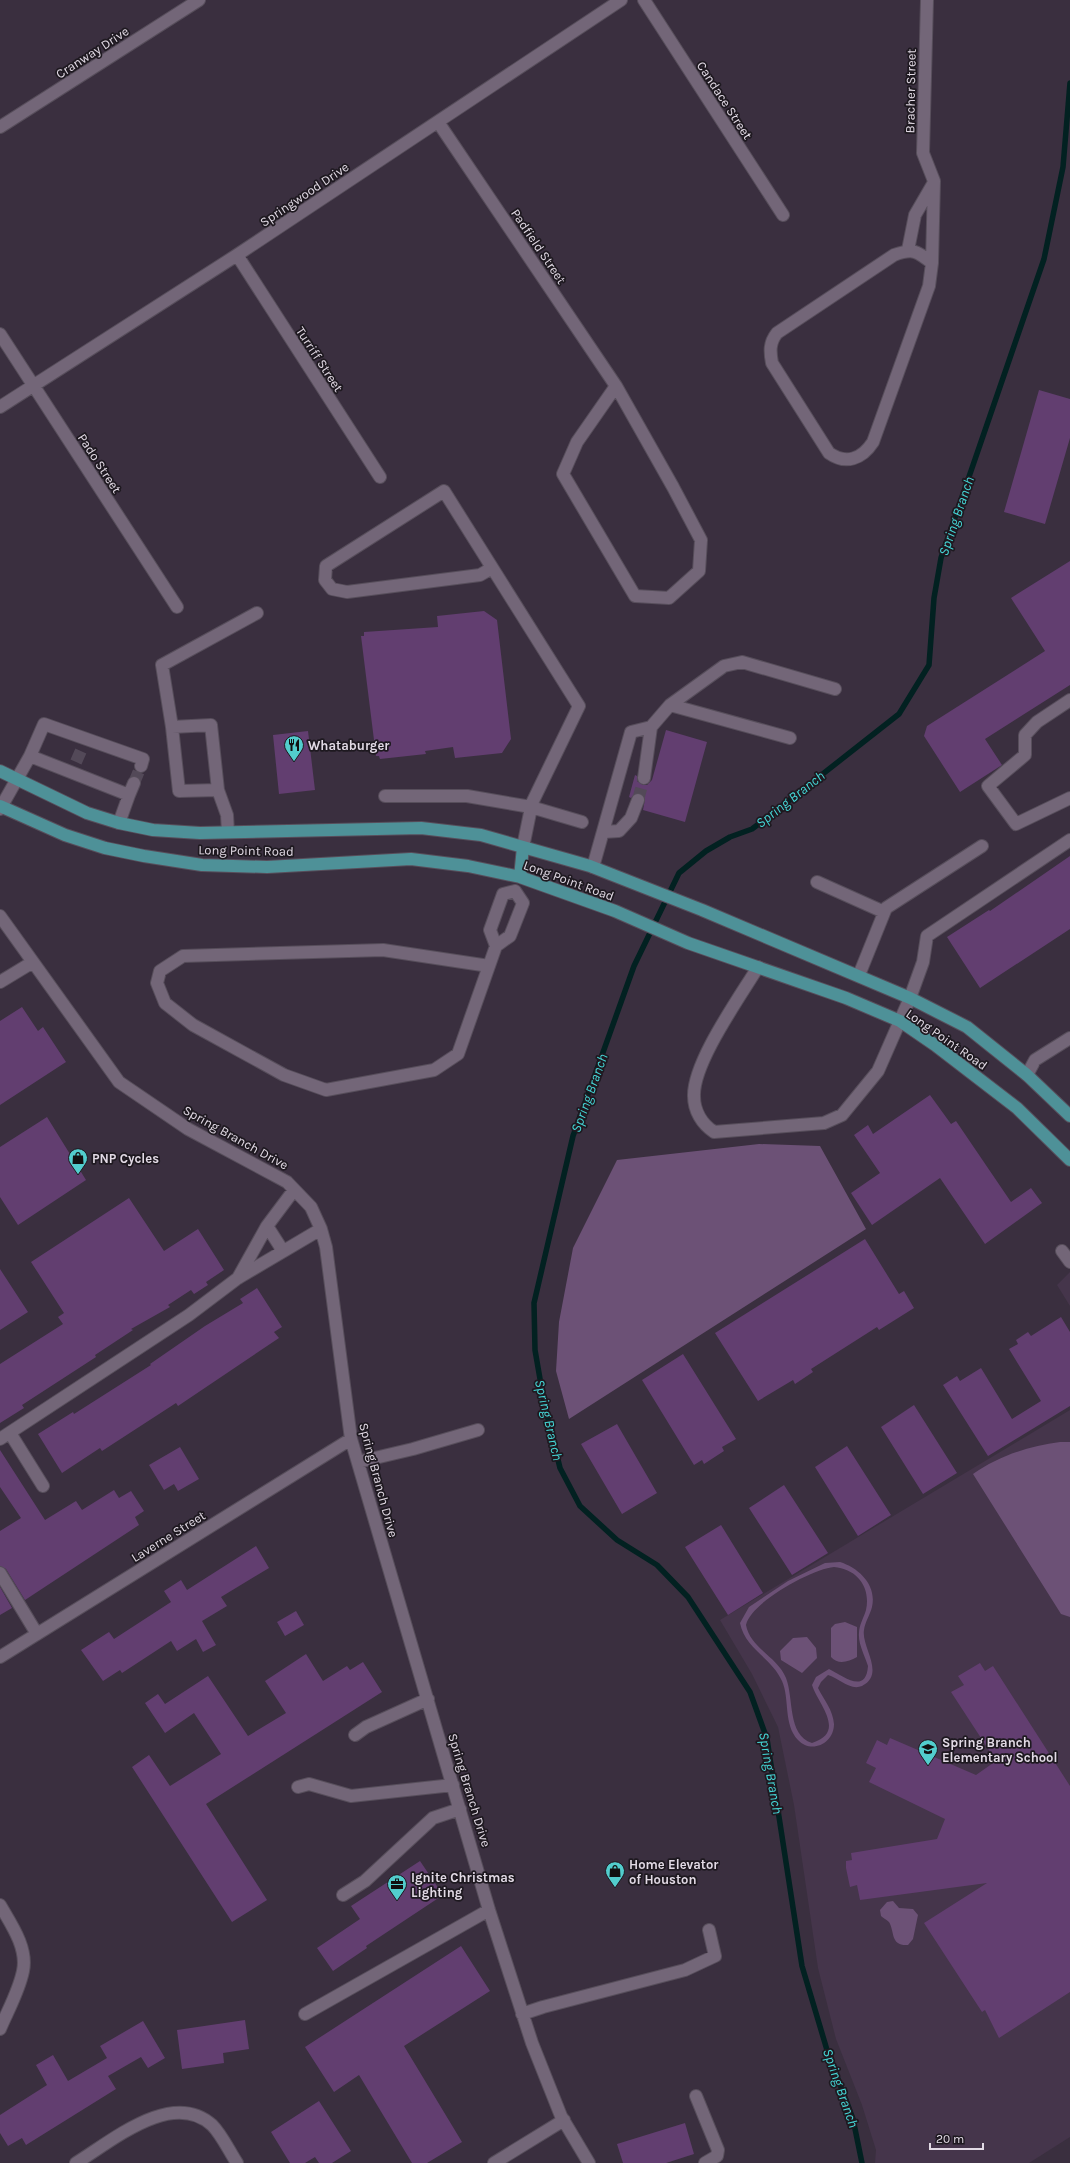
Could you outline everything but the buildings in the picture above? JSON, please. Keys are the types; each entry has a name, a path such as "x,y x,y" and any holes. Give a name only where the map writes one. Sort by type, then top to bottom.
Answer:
{"main road":[{"name":"Long Point Road","path":"0,771 87,813 119,823 153,830 228,832 421,828 481,835 593,867 859,975 910,998 967,1027 1027,1075 1070,1116"},
{"name":"Long Point Road","path":"0,807 64,835 105,848 202,865 267,866 411,859 468,866 520,877 615,911 688,943 846,998 900,1022 935,1045 1017,1108 1070,1160"},
{"path":"520,877 523,847"}],"street":[{"name":"Cranway Drive","path":"0,127 199,0"},
{"name":"Springwood Drive","path":"0,406 237,255 621,0"},
{"name":"Candace Street","path":"644,0 783,215"},
{"name":"Bracher Street","path":"927,0 923,152 934,181"},
{"name":"Padfield Street","path":"438,122 616,386 673,486 700,540 699,571 669,598 636,596 563,474 577,442 616,386"},
{"path":"908,250 915,214 934,181"},
{"path":"932,263 920,253 908,250 894,255 777,333 773,338 770,346 772,363 829,453 837,458 848,460 857,458 866,452 873,442 928,286 932,263 934,181"},
{"name":"Turriff Street","path":"237,255 380,477"},
{"name":"Pado Street","path":"0,334 177,607"},
{"path":"492,568 480,575 347,592 332,589 325,580 326,566 444,491 579,706 531,807 523,847"},
{"path":"218,790 179,791 172,727 162,666 257,613"},
{"path":"644,778 651,727 670,705 724,666 742,662 835,689"},
{"path":"1070,700 1037,722 1025,735 1025,755 988,786 1016,824 1070,798"},
{"path":"670,705 790,738"},
{"path":"0,807 30,756 44,724 84,742 143,760 141,766"},
{"path":"172,727 211,725 218,790 227,815 228,832"},
{"path":"593,867 631,732 651,727"},
{"path":"30,756 75,767 129,795"},
{"path":"119,823 134,782"},
{"path":"385,796 467,796 531,807 582,822"},
{"path":"603,832 619,831 631,818 638,800"},
{"path":"758,967 705,1056 697,1078 694,1096 698,1116 706,1127 714,1132 824,1123 842,1115 878,1071 910,998 923,962 927,936 1070,840"},
{"path":"859,975 886,908 982,846"},
{"path":"515,891 520,877"},
{"path":"817,882 884,912"},
{"path":"489,966 383,950 183,956 160,971 156,983 165,1003 193,1025 284,1075 326,1090 434,1070 458,1054 489,966 496,946 510,936 523,903 515,891"},
{"path":"496,946 490,930 503,894 515,891"},
{"name":"Spring Branch Drive","path":"0,916 119,1082 188,1129 286,1182 311,1207 321,1229 326,1247 351,1439 489,1910 522,2014 532,2043 564,2120 589,2163"},
{"path":"0,982 33,962"},
{"path":"1027,1075 1035,1060 1070,1038"},
{"path":"238,1278 267,1226 294,1190"},
{"path":"267,1226 283,1251"},
{"path":"43,1486 5,1436 188,1315 238,1278 321,1229"},
{"path":"1062,1251 1070,1262"},
{"path":"358,1462 478,1430"},
{"name":"Laverne Street","path":"0,1658 351,1439"},
{"path":"0,1573 37,1634"},
{"path":"355,1735 366,1727 428,1699"},
{"path":"298,1787 309,1784 351,1796 453,1785"},
{"path":"342,1895 365,1881 433,1818 460,1809"},
{"path":"0,1905 14,1931 22,1951 24,1970 0,2029"},
{"path":"305,2014 489,1910"},
{"path":"522,2014 543,2007 685,1970 715,1956 709,1930"},
{"path":"696,2096 718,2150 717,2156 705,2163"},
{"path":"76,2163 149,2118 168,2112 191,2113 211,2124 237,2163"},
{"path":"494,2163 564,2120"}],"shaded area":[{"path":"759,1144 820,1146 866,1229 569,1419 556,1371 559,1322 573,1248 617,1160"},
{"path":"1070,1272 1070,1306 1057,1285"},
{"name":"Spring Branch Elementary School","path":"1070,1410 1070,2137 1029,2163 875,2163 876,2150 862,2105 836,2039 818,1968 794,1805 778,1727 752,1674 720,1620"},
{"path":"1060,1442 1070,1442 1070,1617 1061,1614 973,1474 1003,1457 1025,1449"},
{"path":"840,1562 854,1568 865,1578 872,1592 872,1607 864,1630 864,1637 871,1660 872,1675 869,1681 858,1687 849,1686 828,1675 821,1682 818,1688 832,1714 834,1724 833,1731 826,1742 821,1745 809,1746 798,1740 790,1727 786,1696 778,1673 747,1640 740,1623 749,1607 788,1581 825,1563","holes":["834,1567 842,1568 856,1575 864,1587 866,1594 866,1610 859,1630 859,1637 868,1666 863,1680 858,1682 847,1679 829,1669 816,1677 812,1685 824,1709 829,1725 828,1732 822,1738 812,1743 804,1739 795,1724 786,1678 777,1664 753,1640 746,1625 750,1616 759,1607 770,1597 784,1588 798,1580 824,1569"]},
{"path":"845,1622 857,1627 857,1657 840,1662 831,1657 831,1628 835,1624"},
{"path":"807,1637 816,1648 817,1658 802,1673 781,1660 780,1651 793,1638"},
{"path":"893,1901 899,1908 913,1909 918,1915 913,1939 908,1945 902,1945 896,1941 889,1922 881,1916 880,1910 887,1902"}],"waterway":[{"name":"Spring Branch","path":"862,2163 853,2119 827,2050 802,1966 767,1739 750,1692 688,1597 657,1565 617,1540 580,1506 560,1468 544,1402 535,1350 534,1303 573,1136 634,966 679,873 706,851 730,837 752,829 899,714 929,665 934,598 941,558 1044,259 1063,167 1070,83"}],"tunnel":[{"path":"76,762 83,746"},
{"path":"134,783 141,766"},
{"path":"638,800 644,778"}],"place":[{"name":"Whataburger","path":"294,762"},
{"name":"PNP Cycles","path":"78,1175"},
{"name":"Spring Branch Elementary School","path":"928,1766"},
{"name":"Home Elevator of Houston","path":"615,1888"},
{"name":"Ignite Christmas Lighting","path":"397,1901"}]}
